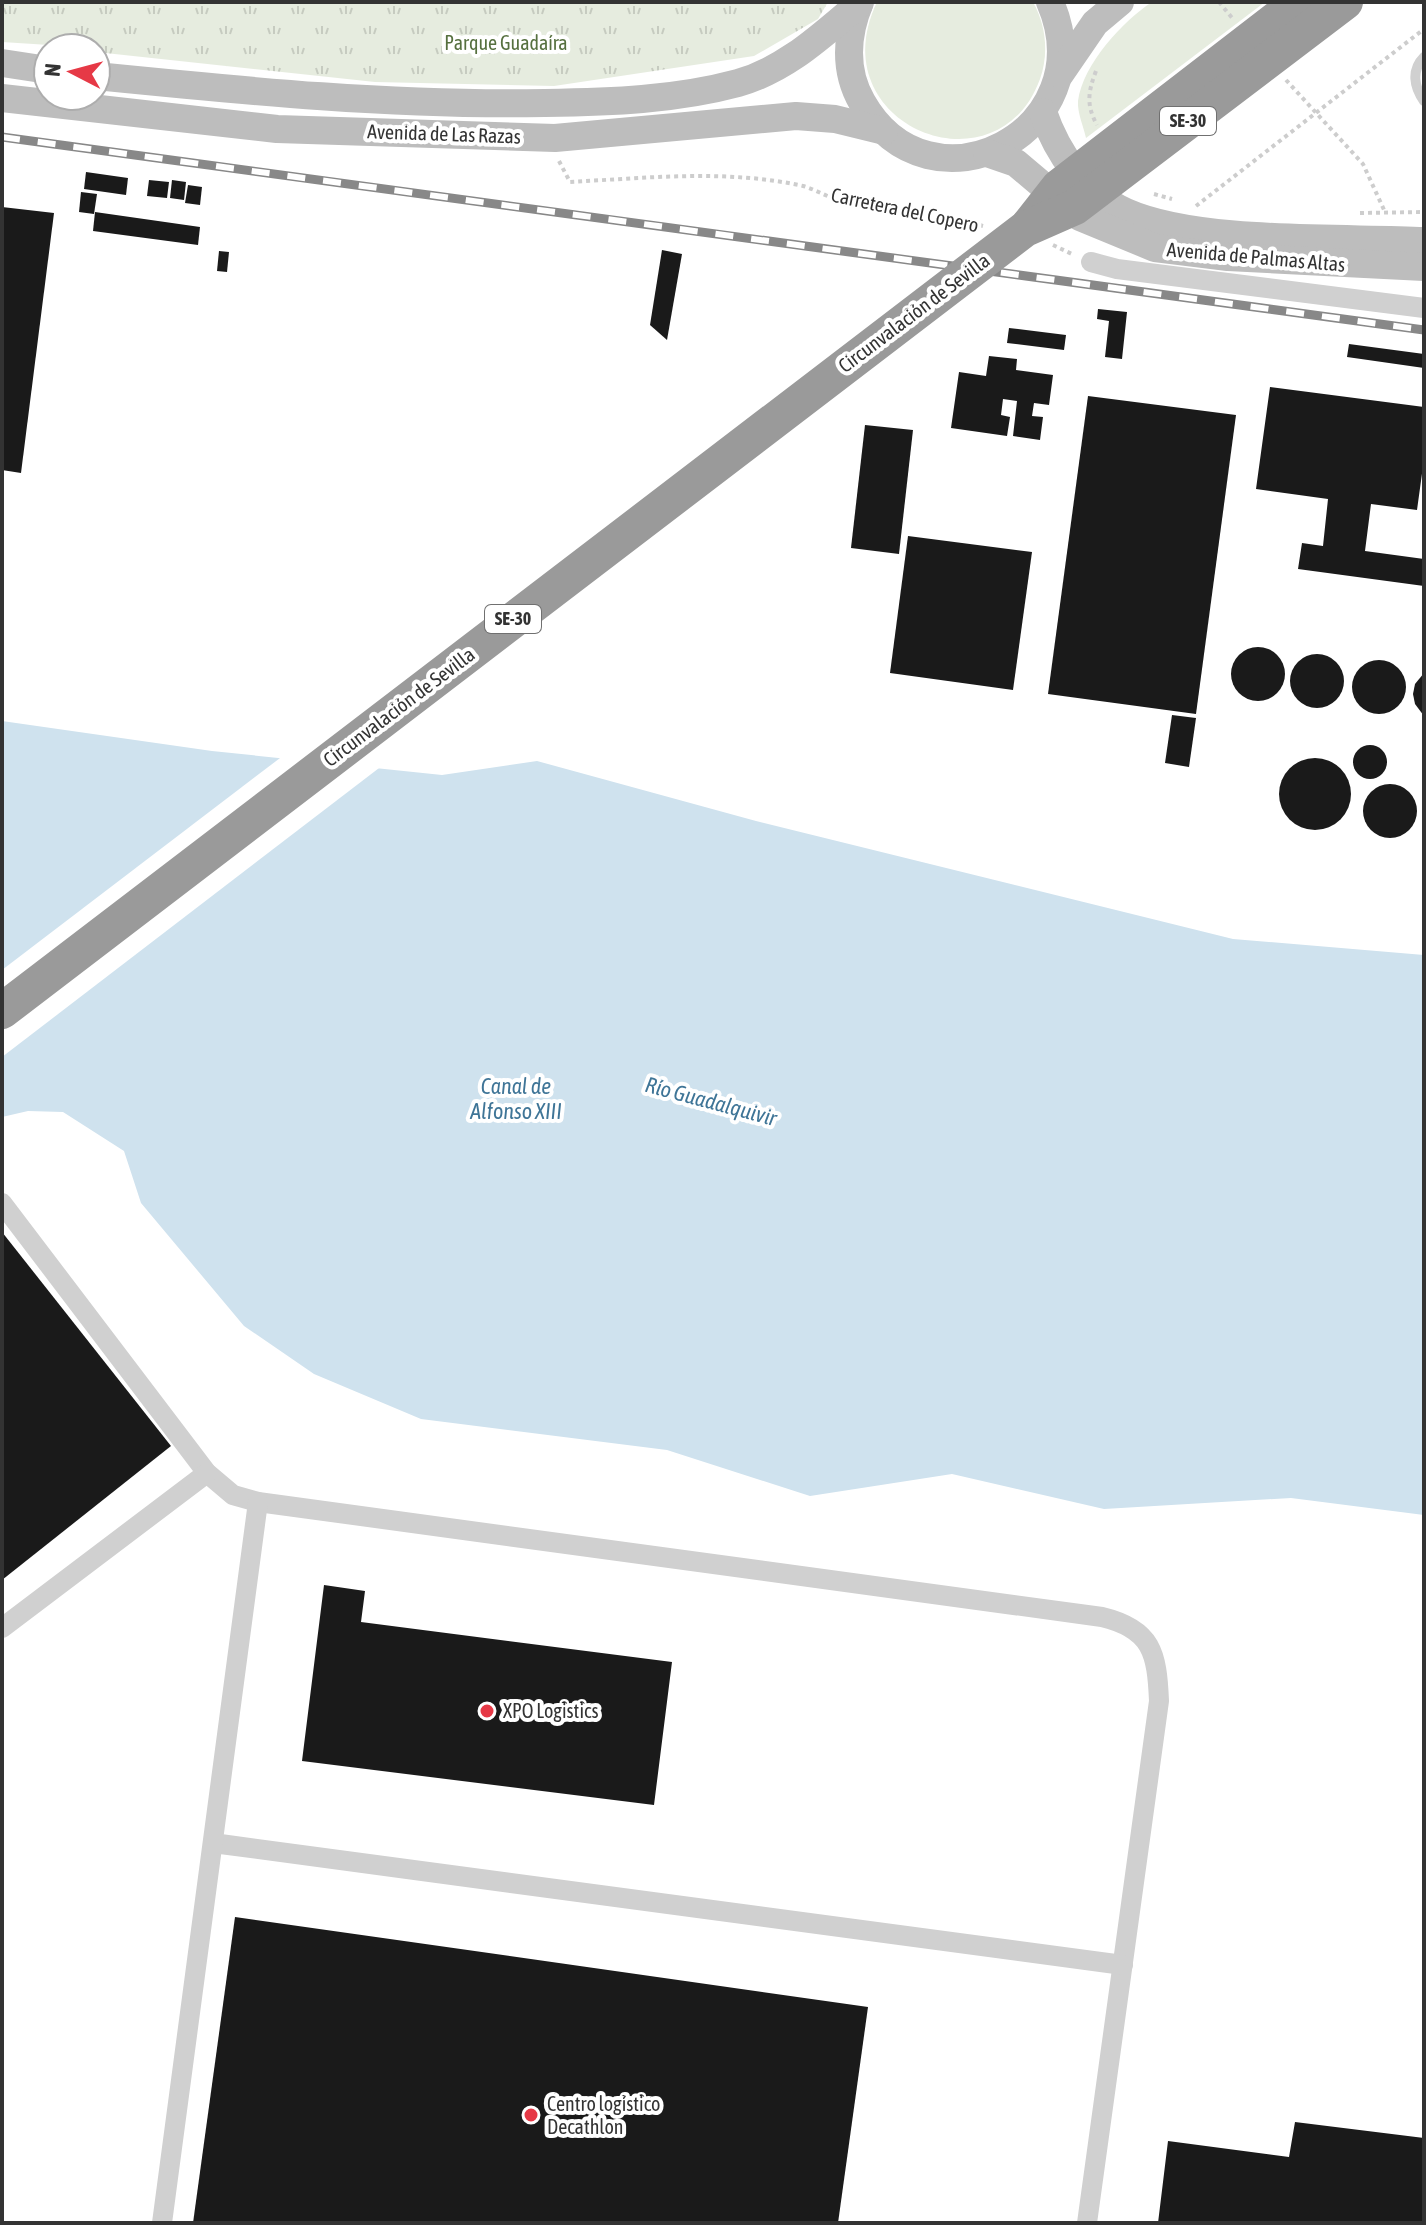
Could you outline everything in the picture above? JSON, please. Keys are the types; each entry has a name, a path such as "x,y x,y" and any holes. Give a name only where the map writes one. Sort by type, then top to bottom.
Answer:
{"highway":[{"name":"Circunvalación de Sevilla","path":"1022,234 1059,187 1299,2"},
{"name":"Circunvalación de Sevilla","path":"2,1011 1022,234 1075,207 1345,2"}],"main road":[{"path":"1050,2 1061,38 1059,74"},
{"path":"860,3 851,25 851,72 869,114 884,131 907,146 933,156 969,157 987,153 1018,137 1043,112 1059,74 1095,23 1120,2"},
{"name":"Avenida de Las Razas","path":"112,78 269,93 456,105 642,101 740,82 794,59 860,3"},
{"path":"2,63 32,68"},
{"name":"Avenida de Las Razas","path":"2,98 277,129 555,138 796,116 835,119 884,131"},
{"name":"Avenida de Palmas Altas","path":"1043,112 1060,152 1094,192 1125,212 1158,222 1206,230 1424,241"},
{"name":"Avenida de Palmas Altas","path":"987,153 1016,163 1090,223 1155,248 1360,265 1424,267"}],"street":[{"path":"1091,262 1117,269 1424,308"},
{"path":"2,1203 207,1473 233,1495 258,1502 1127,1623 1146,1639 1158,1666 1159,1701 1087,2223"},
{"path":"2,1628 207,1473"},
{"path":"162,2223 258,1502"},
{"path":"213,1843 1123,1965"}],"lane":[{"path":"1424,57 1415,79 1424,101"}],"path":[{"path":"1221,4 1243,30"},
{"path":"1196,206 1424,29"},
{"path":"1091,113 1088,93 1096,71"},
{"path":"1284,77 1363,164 1385,213"},
{"name":"Carretera del Copero","path":"555,138 562,171 570,182 680,176 772,182 804,187 844,202 949,217 1022,234 1091,262"},
{"path":"1145,191 1196,206 1211,207"},
{"path":"1356,213 1424,212"}],"green space":[{"name":"Parque Guadaíra","path":"2,2 828,2 818,19 754,56 554,86 375,82 112,54 112,32 32,32 32,44 2,42"},
{"path":"877,2 1033,2 1043,30 1045,60 1040,79 1018,115 988,134 954,139 920,131 891,112 872,83 865,45"},
{"path":"1152,2 1265,2 1086,138 1078,101 1081,87 1106,45 1129,20"}],"water":[{"name":"Canal de Alfonso XIII","path":"2,721 212,751 442,775 537,761 756,821 1233,939 1424,955 1424,1515 1291,1498 1104,1509 952,1474 810,1496 667,1450 421,1419 314,1374 244,1326 141,1203 124,1151 63,1112 28,1111 2,1117"}],"pier":[{"path":"284,755 383,765 2,1057 2,970"}],"building":[{"path":"86,172 128,178 126,195 84,189"},
{"path":"149,180 169,182 167,198 147,196"},
{"path":"172,180 186,182 184,200 170,198"},
{"path":"188,185 202,187 200,205 185,203"},
{"path":"81,192 97,194 94,214 79,212"},
{"path":"2,207 54,213 21,473 2,470"},
{"path":"95,212 200,227 198,245 93,231"},
{"path":"662,250 682,254 667,340 650,325"},
{"path":"219,251 229,252 227,272 217,271"},
{"path":"1098,309 1127,312 1122,359 1105,357 1109,321 1097,319"},
{"path":"1009,328 1066,335 1064,350 1007,343"},
{"path":"1349,344 1424,354 1424,368 1347,357"},
{"path":"989,356 1017,359 1016,370 1053,375 1049,405 1034,403 1032,416 1043,417 1040,440 1013,436 1017,401 1003,399 1001,415 1010,417 1007,436 951,428 959,372 986,376"},
{"path":"1270,387 1424,407 1424,459 1417,510 1371,504 1365,551 1424,559 1424,586 1298,569 1302,543 1323,546 1328,499 1256,489"},
{"path":"1088,396 1236,415 1196,714 1048,694"},
{"path":"865,425 913,430 899,554 851,548"},
{"path":"908,536 1032,552 1013,690 890,673"},
{"path":"1258,647 1277,655 1285,674 1277,693 1258,701 1239,693 1231,674 1239,655"},
{"path":"1317,654 1336,662 1344,681 1336,700 1317,708 1298,700 1290,681 1298,662"},
{"path":"1379,660 1398,668 1406,687 1398,706 1379,714 1360,706 1352,687 1360,668"},
{"path":"1424,673 1424,716 1415,704 1413,694 1415,684"},
{"path":"1172,715 1196,718 1189,767 1165,763"},
{"path":"1370,745 1382,750 1387,762 1382,774 1370,779 1358,774 1353,762 1358,750"},
{"path":"1315,758 1341,768 1351,794 1341,820 1315,830 1289,820 1279,794 1289,768"},
{"path":"1390,784 1409,792 1417,811 1409,830 1390,838 1371,830 1363,811 1371,792"},
{"path":"2,1232 171,1446 2,1580"},
{"name":"XPO Logistics","path":"324,1585 365,1591 361,1622 672,1662 654,1805 302,1761"},
{"name":"Centro logístico Decathlon","path":"235,1917 868,2007 838,2223 193,2223"},
{"path":"1295,2122 1424,2138 1424,2223 1158,2223 1168,2141 1289,2157"}],"railway":[{"path":"2,137 1424,330"}],"place":[{"name":"XPO Logistics","path":"487,1711"},
{"name":"Centro logístico Decathlon","path":"531,2115"}],"water label":[{"name":"Río Guadalquivir","path":"711,1101"}]}
